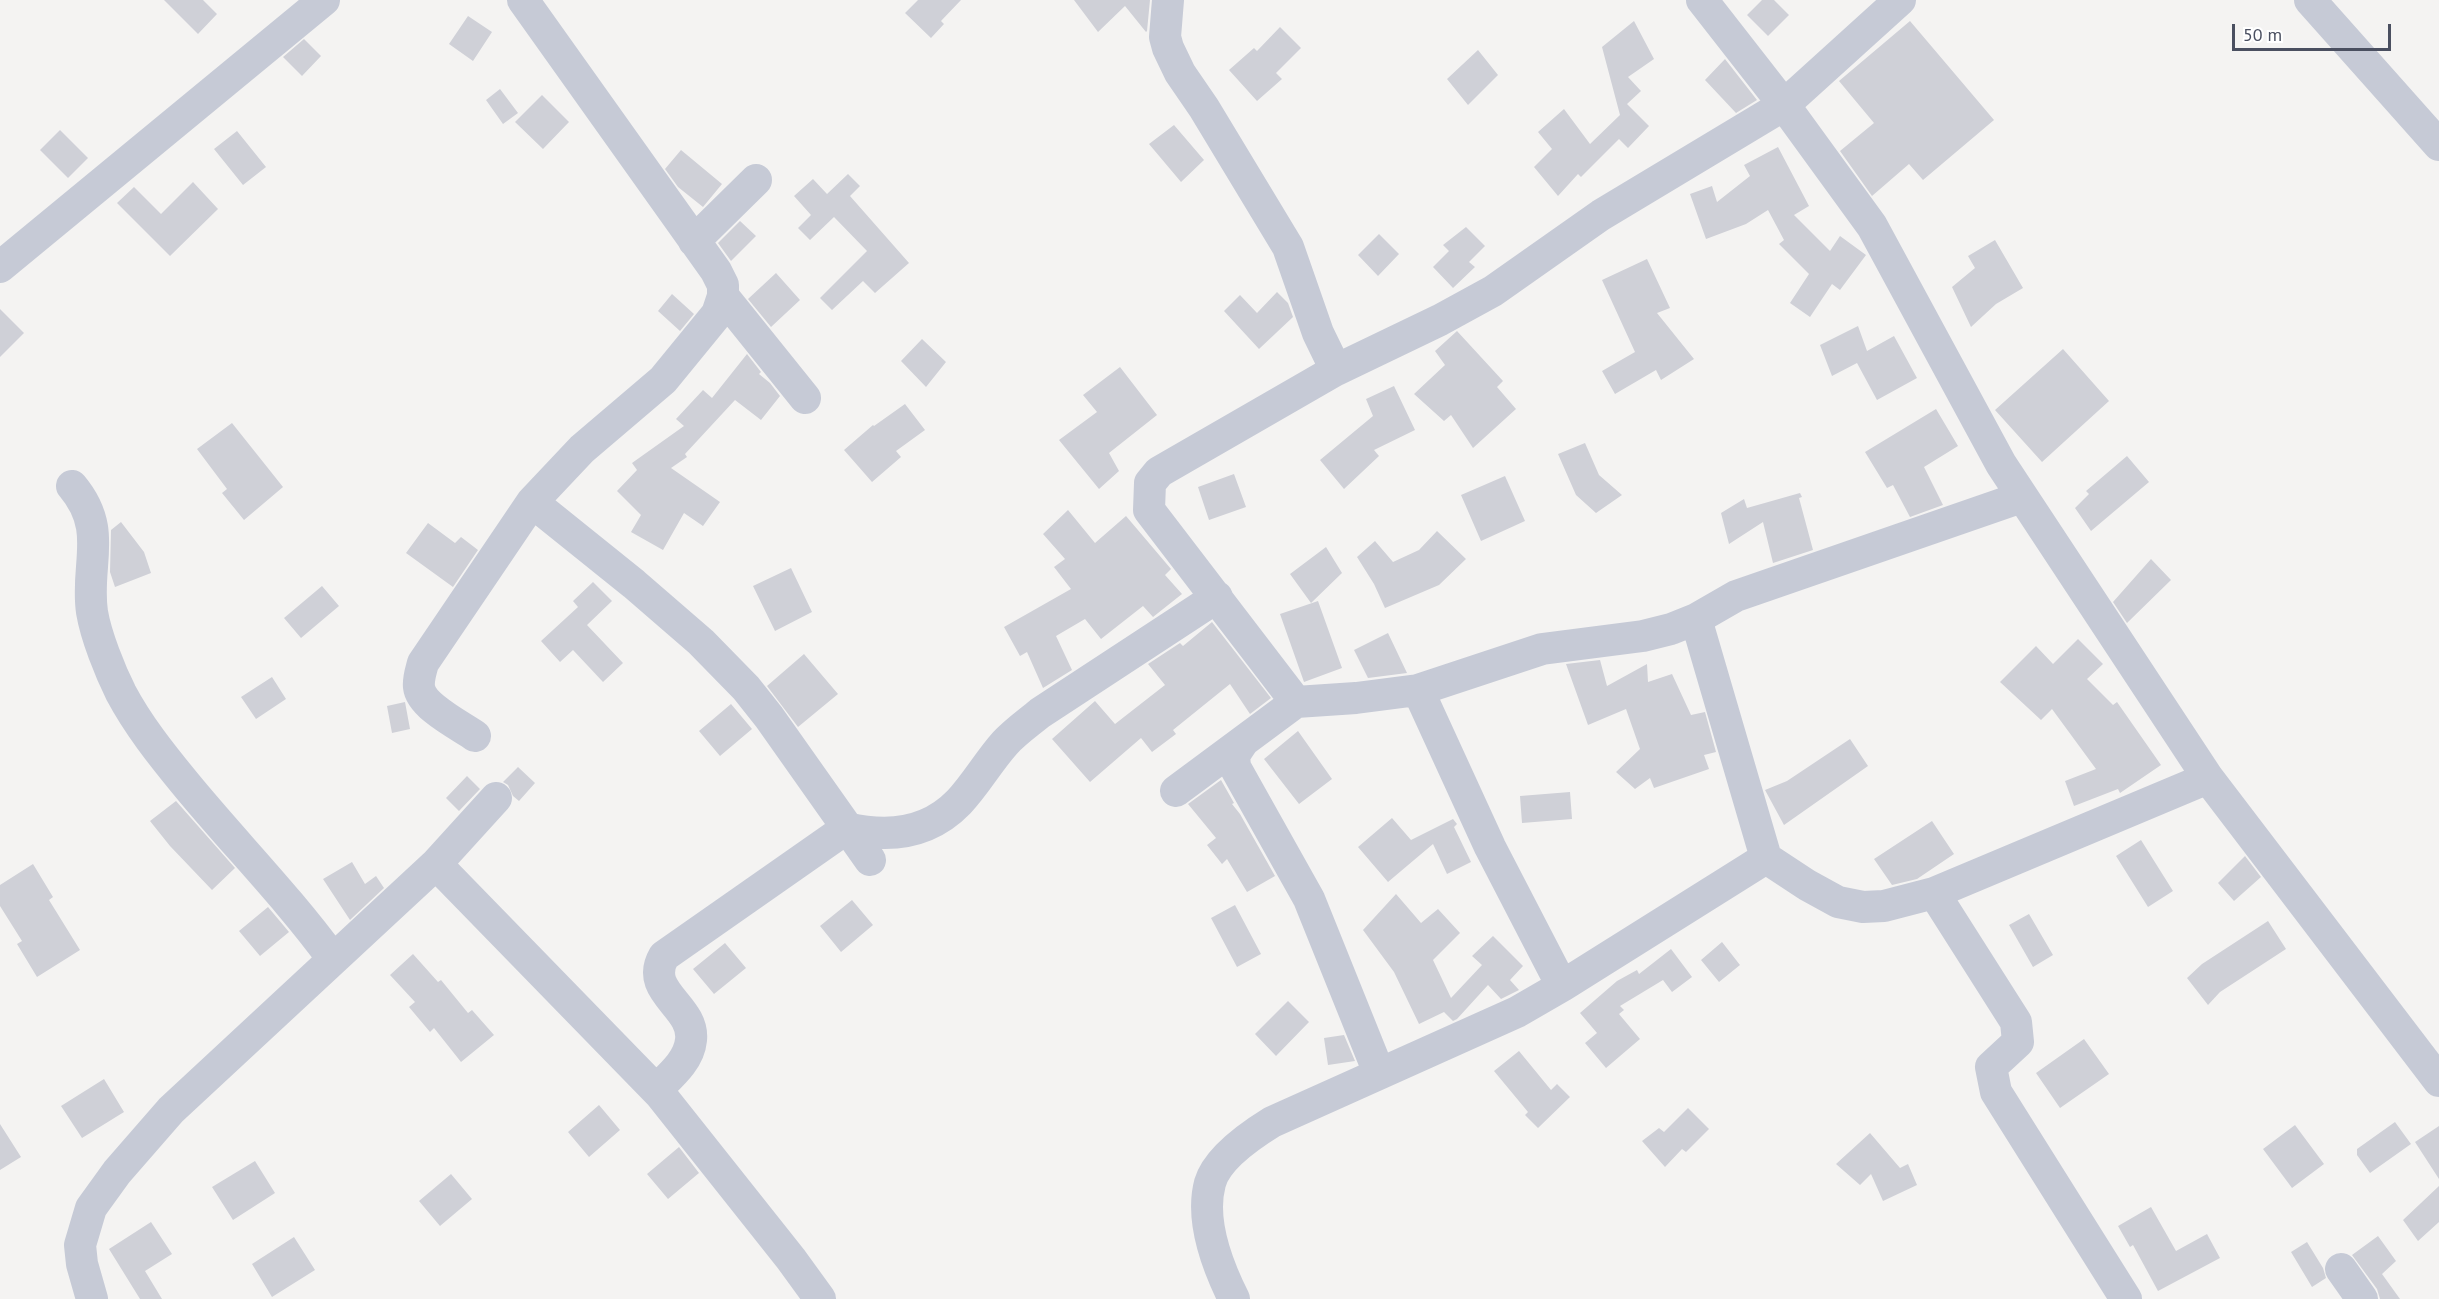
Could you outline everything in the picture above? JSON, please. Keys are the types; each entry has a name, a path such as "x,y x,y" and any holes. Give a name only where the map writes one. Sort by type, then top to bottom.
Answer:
{"street":[{"path":"0,267 324,0"},
{"path":"475,736 430,706 422,698 419,676 431,649 532,502 582,449 663,380 717,314 723,296 723,285 716,271 523,0"},
{"path":"1168,0 1165,37 1168,48 1180,73 1204,108 1288,247 1318,333 1336,370"},
{"path":"1702,0 1784,105 1872,226 2001,464 2208,778 2439,1081"},
{"path":"1296,702 1149,510 1150,483 1159,472 1336,370 1440,320 1493,291 1601,215 1784,105 1900,0"},
{"path":"2310,0 2439,145"},
{"path":"694,241 756,180"},
{"path":"723,296 805,398"},
{"path":"72,486 82,499 91,519 94,552 92,612 121,693 165,759 303,919 333,959"},
{"path":"1176,791 1296,702 1356,698 1418,690 1542,649 1643,636 1671,629 1696,619 1744,593 2022,496"},
{"path":"532,502 693,635 746,688 870,860"},
{"path":"656,1090 681,1065 692,1039 690,1027 662,986 659,965 664,956 847,828 871,833 897,833 918,829 937,821 959,802 1004,744 1017,731 1040,713 1217,597"},
{"path":"1696,619 1766,858 1838,902 1863,907 1884,906 1934,893 2208,778"},
{"path":"1418,690 1490,847 1562,986"},
{"path":"1242,742 1234,755 1235,767 1309,899 1379,1073"},
{"path":"92,1299 82,1264 80,1245 91,1208 117,1172 171,1110 436,864 496,798"},
{"path":"1234,1299 1221,1273 1209,1232 1210,1183 1223,1162 1247,1137 1272,1122 1517,1012 1766,858"},
{"path":"436,864 656,1090 791,1258 820,1299"},
{"path":"1934,893 2016,1022 2018,1042 1992,1067 1996,1092 2126,1299"},
{"path":"2341,1269 2362,1299"}],"building":[{"path":"164,0 203,0 217,14 198,34"},
{"path":"918,0 961,0 941,21 944,24 931,38 905,13"},
{"path":"1074,0 1150,0 1147,31 1125,6 1098,32"},
{"path":"1762,0 1774,0 1789,15 1768,36 1747,15"},
{"path":"468,16 492,32 473,61 449,44"},
{"path":"1634,21 1654,59 1628,77 1641,91 1627,104 1649,126 1628,148 1619,139 1581,177 1578,174 1558,196 1534,167 1552,149 1538,132 1564,109 1590,144 1620,115 1602,47"},
{"path":"1910,21 1994,120 1923,180 1909,164 1872,196 1840,151 1874,123 1839,81"},
{"path":"1280,27 1301,48 1276,73 1282,79 1257,101 1229,70 1254,48 1257,51"},
{"path":"304,39 321,56 302,76 283,57"},
{"path":"1478,50 1498,75 1468,105 1447,79"},
{"path":"1725,59 1757,100 1736,113 1705,80"},
{"path":"500,89 518,113 503,124 486,100"},
{"path":"542,95 569,122 543,149 515,122"},
{"path":"1174,125 1204,160 1181,182 1149,144"},
{"path":"60,130 88,158 68,178 40,150"},
{"path":"237,131 266,167 243,185 214,149"},
{"path":"1778,147 1809,206 1794,215 1830,251 1840,236 1866,255 1840,290 1832,284 1810,317 1790,303 1809,274 1779,244 1784,240 1768,210 1746,224 1706,239 1690,194 1712,186 1717,202 1750,176 1744,165"},
{"path":"681,150 722,184 703,207 678,187 665,169"},
{"path":"848,174 860,186 850,196 909,263 875,293 863,281 832,310 820,298 867,251 834,217 810,240 798,228 811,215 794,196 813,179 827,194"},
{"path":"193,182 218,209 170,256 117,203 134,187 161,214"},
{"path":"740,221 756,236 731,261 718,243"},
{"path":"1466,227 1485,246 1469,262 1475,267 1453,288 1433,267 1449,251 1443,245"},
{"path":"1379,234 1399,254 1378,276 1358,255"},
{"path":"1995,240 2023,288 1996,304 1971,327 1952,287 1975,268 1968,256"},
{"path":"1647,259 1670,308 1657,313 1694,359 1661,380 1656,370 1615,394 1602,371 1635,352 1602,280"},
{"path":"776,273 800,300 771,327 748,299"},
{"path":"1277,292 1288,303 1293,317 1259,349 1224,311 1240,295 1257,313"},
{"path":"672,294 694,314 680,331 658,311"},
{"path":"0,309 24,333 0,357"},
{"path":"1858,326 1867,351 1894,336 1917,378 1877,400 1857,363 1832,376 1820,345"},
{"path":"1457,331 1503,381 1497,387 1516,409 1473,448 1451,415 1444,421 1414,394 1445,365 1435,351"},
{"path":"922,339 946,362 926,387 901,361"},
{"path":"2063,349 2109,401 2042,462 1995,410"},
{"path":"747,354 761,372 759,374 780,396 761,420 735,400 685,454 687,457 671,468 720,502 703,526 684,513 663,550 631,532 641,515 617,491 637,470 632,463 684,426 676,419 703,390 712,398"},
{"path":"1120,367 1157,415 1109,453 1119,471 1099,489 1059,440 1097,412 1083,395"},
{"path":"1394,386 1415,430 1374,450 1379,456 1344,489 1320,460 1373,416 1366,399"},
{"path":"905,404 925,430 896,451 901,457 872,482 844,450 873,425"},
{"path":"1936,409 1958,446 1924,467 1943,505 1910,517 1893,485 1887,488 1865,452"},
{"path":"232,423 283,487 244,520 222,493 227,489 197,449"},
{"path":"1585,443 1599,475 1622,495 1596,513 1576,495 1558,454"},
{"path":"2127,456 2149,482 2091,531 2075,508 2089,494 2086,491"},
{"path":"1234,474 1246,507 1209,520 1198,487"},
{"path":"1505,476 1525,521 1481,541 1461,495"},
{"path":"1800,493 1802,497 1799,498 1813,550 1773,563 1763,522 1729,544 1721,513 1744,499 1747,508"},
{"path":"1068,510 1095,543 1126,516 1171,569 1165,575 1182,594 1153,617 1143,606 1101,639 1085,619 1056,636 1072,670 1043,688 1027,652 1020,656 1004,627 1071,589 1054,567 1065,559 1043,534"},
{"path":"121,522 144,552 151,573 115,587 110,572 111,530"},
{"path":"428,523 455,543 461,537 478,550 453,587 406,553"},
{"path":"1437,531 1466,559 1439,585 1385,608 1374,584 1357,557 1375,541 1393,562 1419,550"},
{"path":"1326,547 1342,573 1311,603 1290,574"},
{"path":"2151,559 2171,580 2127,623 2113,602"},
{"path":"791,568 812,612 775,631 753,586"},
{"path":"593,582 612,601 587,625 623,663 603,682 573,650 560,662 541,641 578,607 573,601"},
{"path":"322,586 339,606 301,638 284,618"},
{"path":"1318,601 1342,668 1304,682 1280,614"},
{"path":"1212,622 1271,698 1250,714 1230,684 1173,730 1176,734 1152,752 1141,738 1090,782 1052,739 1095,701 1115,724 1165,685 1148,664 1180,643 1183,646"},
{"path":"1388,633 1407,673 1368,678 1354,650"},
{"path":"2078,639 2103,664 2087,679 2113,705 2117,702 2161,765 2120,793 2118,789 2074,806 2065,781 2096,769 2052,709 2041,720 2000,682 2036,646 2053,664"},
{"path":"804,654 838,694 798,727 767,686"},
{"path":"1600,660 1607,686 1647,664 1648,682 1672,674 1691,715 1705,712 1716,752 1704,755 1709,769 1654,788 1650,778 1635,789 1616,772 1640,749 1626,709 1588,725 1566,664"},
{"path":"272,677 286,699 256,719 241,697"},
{"path":"405,702 410,729 392,733 387,706"},
{"path":"731,704 752,729 720,756 699,731"},
{"path":"1298,731 1332,779 1299,804 1264,759"},
{"path":"1850,739 1868,766 1784,825 1765,790 1787,781"},
{"path":"518,767 535,783 519,801 513,796 508,785 503,782"},
{"path":"467,776 480,789 459,811 446,798"},
{"path":"1221,780 1234,803 1232,804 1275,876 1247,892 1227,859 1222,864 1207,845 1216,838 1188,804"},
{"path":"1570,792 1572,819 1522,823 1520,796"},
{"path":"176,801 235,868 212,890 170,846 150,821"},
{"path":"1392,818 1411,840 1453,819 1457,824 1454,827 1471,862 1447,874 1433,844 1388,882 1358,847"},
{"path":"1932,821 1954,854 1917,879 1892,885 1874,859"},
{"path":"2141,840 2173,891 2148,907 2116,856"},
{"path":"2245,856 2261,877 2234,901 2218,883"},
{"path":"352,862 365,884 376,876 384,888 350,920 323,879"},
{"path":"33,864 53,897 49,900 80,950 37,977 17,944 22,941 0,906 0,885"},
{"path":"1396,894 1421,923 1438,909 1460,933 1433,960 1451,998 1482,965 1472,956 1493,936 1523,966 1510,980 1519,990 1501,999 1488,985 1457,1019 1453,1021 1444,1012 1419,1024 1394,972 1363,930"},
{"path":"852,900 873,925 841,952 820,926"},
{"path":"1235,905 1261,954 1237,967 1211,918"},
{"path":"268,907 289,932 260,956 239,931"},
{"path":"2029,914 2053,955 2033,967 2009,925"},
{"path":"2268,921 2286,949 2220,992 2208,1005 2187,978 2202,964"},
{"path":"1722,942 1740,965 1719,982 1701,960"},
{"path":"725,943 746,968 714,994 693,969"},
{"path":"1671,949 1692,977 1672,992 1663,980 1620,1006 1624,1010 1619,1014 1640,1039 1606,1068 1585,1043 1597,1033 1580,1013 1617,981 1637,970 1639,974"},
{"path":"413,954 438,982 441,980 468,1013 472,1010 494,1035 461,1062 434,1028 430,1032 409,1007 415,1002 390,975"},
{"path":"1288,1001 1309,1022 1276,1056 1255,1034"},
{"path":"1344,1035 1355,1061 1328,1065 1324,1038"},
{"path":"2084,1039 2109,1074 2060,1108 2036,1073"},
{"path":"1519,1051 1551,1090 1557,1084 1570,1097 1538,1128 1525,1115 1528,1112 1494,1071"},
{"path":"104,1079 124,1112 82,1138 61,1106"},
{"path":"599,1105 620,1130 589,1157 568,1132"},
{"path":"1688,1108 1709,1129 1686,1152 1682,1149 1665,1167 1642,1141 1659,1128 1664,1132"},
{"path":"2395,1122 2411,1144 2370,1173 2357,1155 2357,1149"},
{"path":"0,1124 21,1157 0,1170"},
{"path":"2295,1125 2324,1164 2292,1188 2263,1149"},
{"path":"2439,1126 2439,1179 2415,1142"},
{"path":"1870,1133 1900,1168 1908,1164 1917,1185 1883,1201 1871,1174 1860,1185 1836,1164"},
{"path":"679,1147 699,1173 668,1199 647,1174"},
{"path":"255,1161 275,1193 233,1220 212,1187"},
{"path":"451,1174 472,1199 440,1226 419,1201"},
{"path":"2439,1186 2439,1222 2418,1241 2403,1220"},
{"path":"2151,1207 2176,1251 2207,1234 2220,1258 2158,1291 2133,1245 2130,1247 2118,1226"},
{"path":"151,1222 172,1254 145,1271 162,1299 140,1299 109,1249"},
{"path":"2378,1236 2396,1261 2382,1274 2400,1299 2380,1299 2377,1289 2352,1255"},
{"path":"294,1237 315,1270 272,1297 252,1264"},
{"path":"2307,1242 2323,1268 2326,1278 2312,1287 2291,1252"}]}
